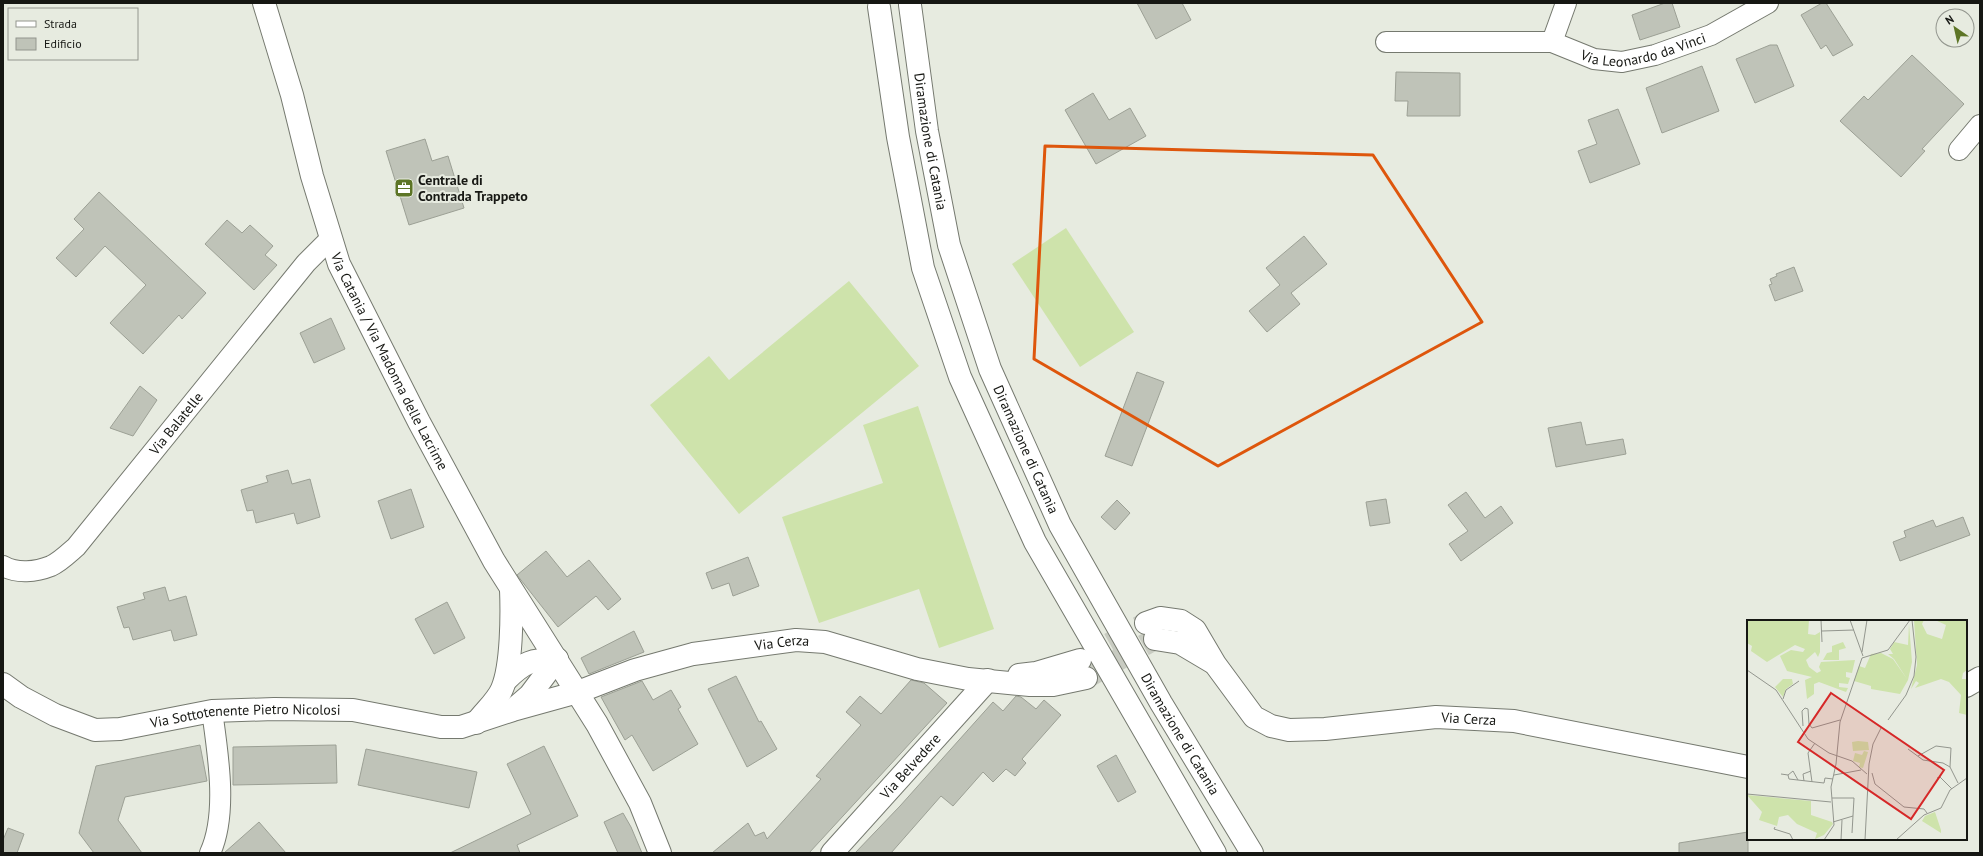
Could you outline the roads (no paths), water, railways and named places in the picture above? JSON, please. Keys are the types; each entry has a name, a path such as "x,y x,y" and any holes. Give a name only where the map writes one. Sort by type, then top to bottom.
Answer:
{"main road":[{"name":"Via Catania / Via Madonna delle Lacrime","path":"264,3 292,95 312,176 330,239 339,264 419,422 494,561 597,724 640,803 660,853"},
{"name":"Diramazione di Catania","path":"910,5 927,131 949,245 990,369 1060,525 1161,703 1252,853"},
{"name":"Diramazione di Catania","path":"879,7 898,137 923,268 960,377 1035,542 1215,853"},
{"path":"476,723 501,691 506,680 512,621 511,589"},
{"name":"Via Cerza","path":"1151,631 1165,639 1180,643 1215,664 1254,717 1271,726 1289,730 1436,717 1514,721 1747,767"},
{"name":"Via Cerza","path":"513,710 578,692 635,670 693,654 733,647 796,640 825,642 916,669 968,679 1030,685 1053,685 1083,669"},
{"path":"506,680 527,662 539,659 557,659"},
{"path":"513,710 534,690 557,659"},
{"path":"1967,685 1980,678"},
{"name":"Via Belvedere","path":"832,853 988,680"},
{"name":"Via Sottotenente Pietro Nicolosi","path":"3,684 12,693 55,715 95,730 120,729 212,711 274,709 353,710 441,727 461,727 513,710"}],"street":[{"path":"1386,42 1552,42 1566,3"},
{"name":"Via Leonardo da Vinci","path":"1552,42 1594,59 1622,62 1655,55 1711,34 1768,3"},
{"path":"1959,150 1980,125"},
{"name":"Via Balatelle","path":"3,566 11,570 30,571 52,566 76,547 306,263 330,239"},
{"path":"210,853 217,838 220,782 212,711"}],"tunnel":[{"path":"1081,660 1146,623"},
{"path":"1086,678 1155,639"}],"place":[{"name":"Centrale di Contrada Trappeto","path":"404,188"}]}
